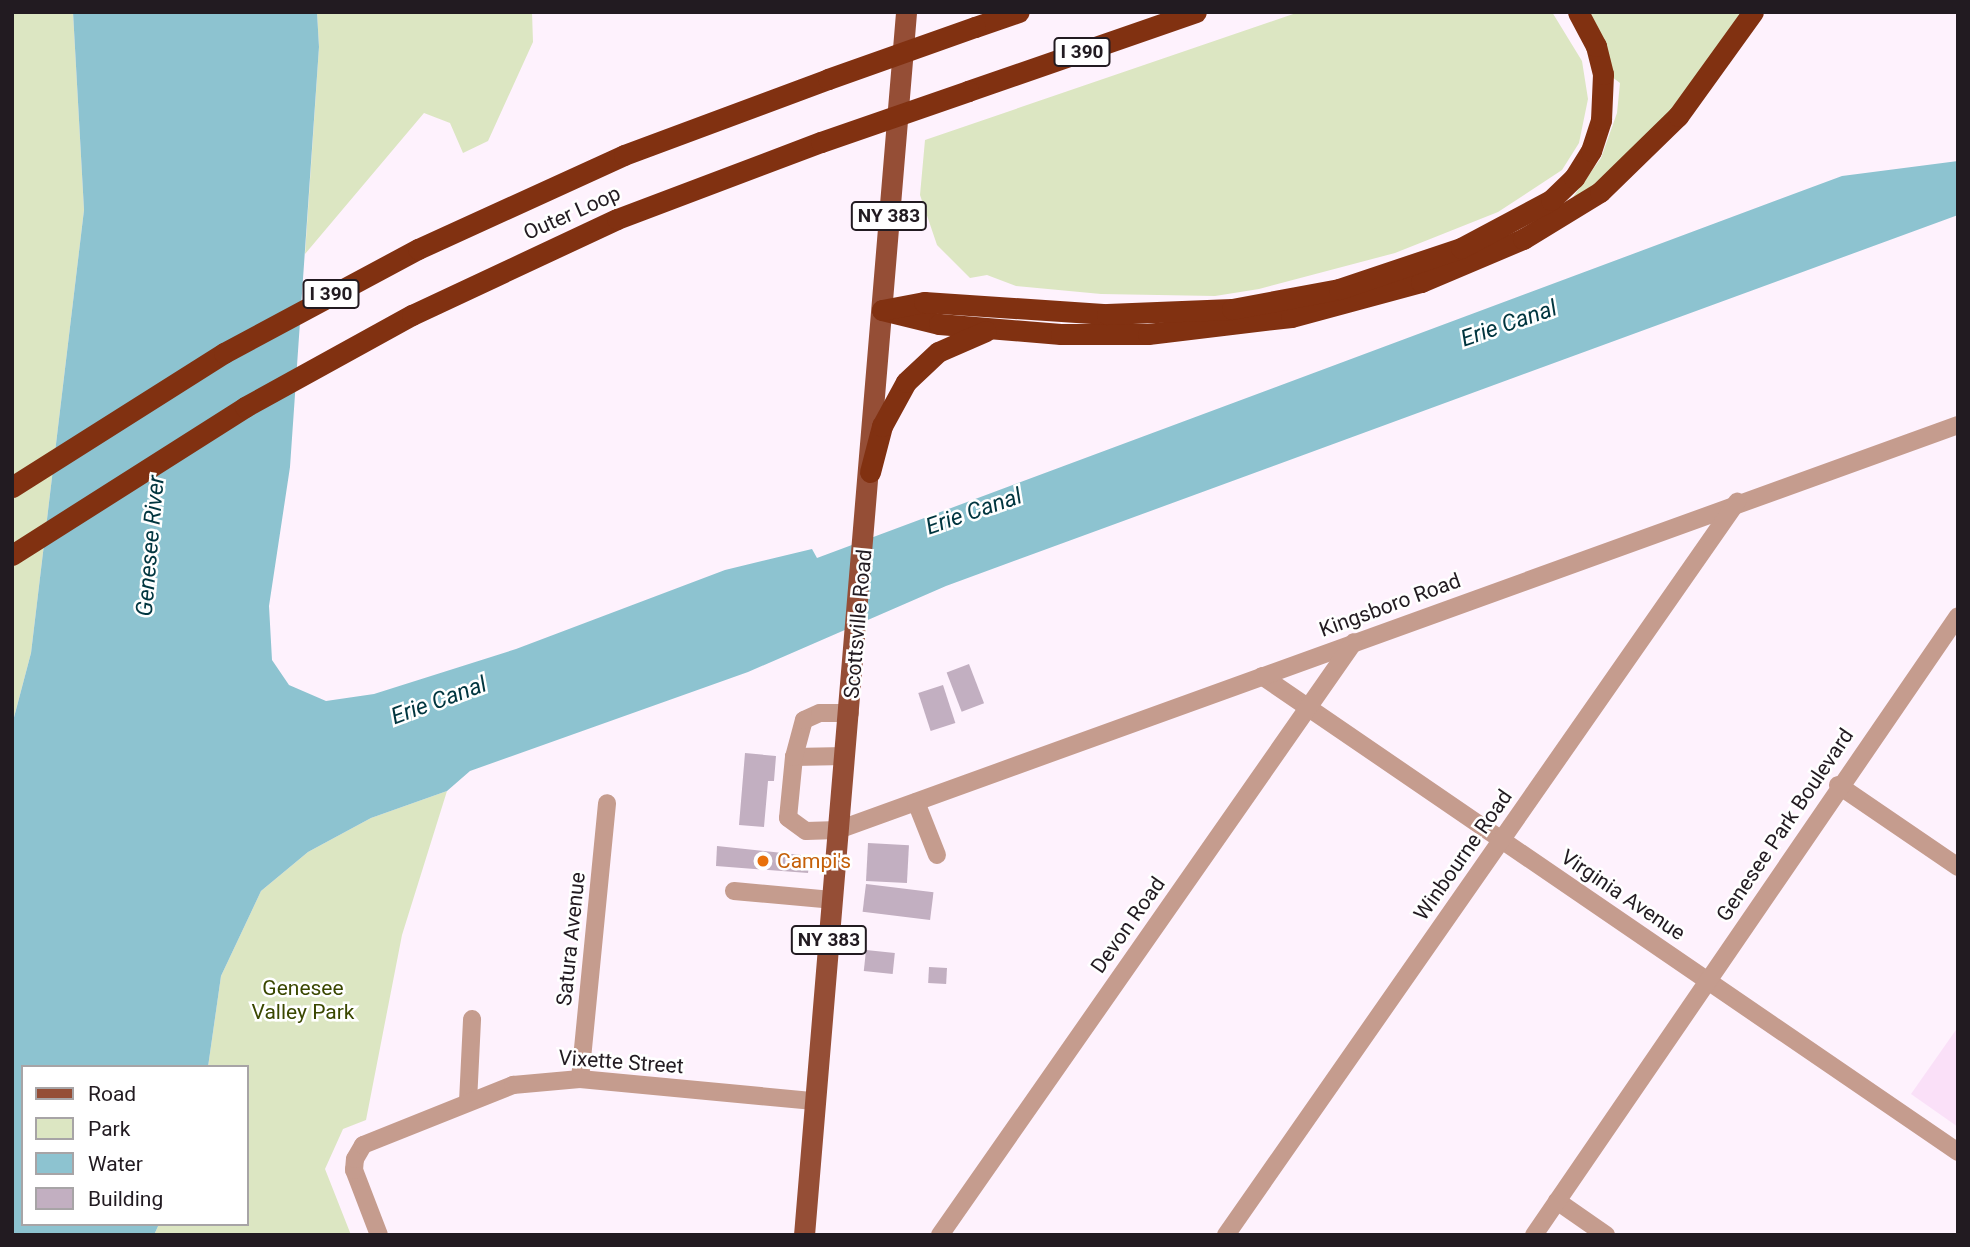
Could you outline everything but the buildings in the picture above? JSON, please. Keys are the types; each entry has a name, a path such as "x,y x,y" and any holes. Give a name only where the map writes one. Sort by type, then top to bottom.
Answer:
{"highway":[{"path":"975,27 1012,12"},
{"name":"Outer Loop","path":"12,487 195,370 333,293 476,220 668,137 1019,12"},
{"name":"Outer Loop","path":"12,555 218,424 356,345 509,268 660,202 821,142 1196,12"},
{"path":"881,310 924,302 1107,314 1232,309 1339,289 1461,248 1551,200 1574,178 1591,151 1601,120 1602,74 1596,46 1578,12"},
{"path":"881,310 924,323 1124,335 1254,324 1368,299 1478,260 1566,214 1633,164 1678,116 1753,12"},
{"path":"870,472 890,410 912,376 951,344 1002,329"}],"main road":[{"name":"Scottsville Road","path":"804,1235 856,646 906,12"}],"street":[{"name":"Kingsboro Road","path":"838,831 1737,502 1958,425"},
{"name":"Winbourne Road","path":"1227,1235 1737,502"},
{"name":"Genesee Park Boulevard","path":"1534,1235 1838,785 1958,616"},
{"name":"Devon Road","path":"940,1235 1354,642"},
{"name":"Virginia Avenue","path":"1262,676 1958,1152"},
{"path":"838,831 806,831 788,818 794,757 804,720 820,713 850,713"},
{"path":"794,757 845,756"},
{"path":"1838,785 1958,867"},
{"path":"916,802 937,855"},
{"name":"Satura Avenue","path":"580,1079 607,803"},
{"path":"734,891 832,900"},
{"path":"468,1102 472,1019"},
{"name":"Vixette Street","path":"379,1235 354,1170 357,1154 375,1138 523,1082 580,1079 814,1101"},
{"path":"1557,1201 1606,1235"}],"shaded area":[{"path":"1958,1027 1958,1127 1911,1094"}],"green space":[{"path":"12,12 73,12 84,210 31,653 12,725"},
{"path":"317,12 532,12 533,42 488,141 463,153 450,123 424,113 305,254 319,47"},
{"path":"1299,12 1552,12 1582,61 1588,99 1579,143 1562,170 1498,212 1395,253 1259,289 1215,296 1101,294 1016,286 987,275 970,278 937,245 920,195 925,140"},
{"path":"1589,12 1743,12 1667,115 1586,192 1573,197 1601,158 1617,113 1620,83 1612,77"},
{"name":"Genesee Valley Park","path":"447,791 402,935 366,1120 343,1129 325,1169 351,1235 154,1235 158,1226 248,1226 248,1065 208,1065 221,976 261,891 308,852 371,818"}],"water":[{"path":"73,12 317,12 319,47 290,467 269,606 272,660 289,685 326,701 374,694 516,649 725,570 812,549 817,558 1842,176 1958,161 1958,215 946,586 748,672 470,771 447,791 371,818 308,852 261,891 221,976 208,1065 21,1065 21,1226 158,1226 154,1235 12,1235 12,725 31,653 84,210"}],"place":[{"name":"Campi's","path":"763,861"}],"water label":[{"name":"Erie Canal","path":"1509,324"},
{"name":"Erie Canal","path":"974,512"},
{"name":"Genesee River","path":"151,546"},
{"name":"Erie Canal","path":"439,701"}]}
